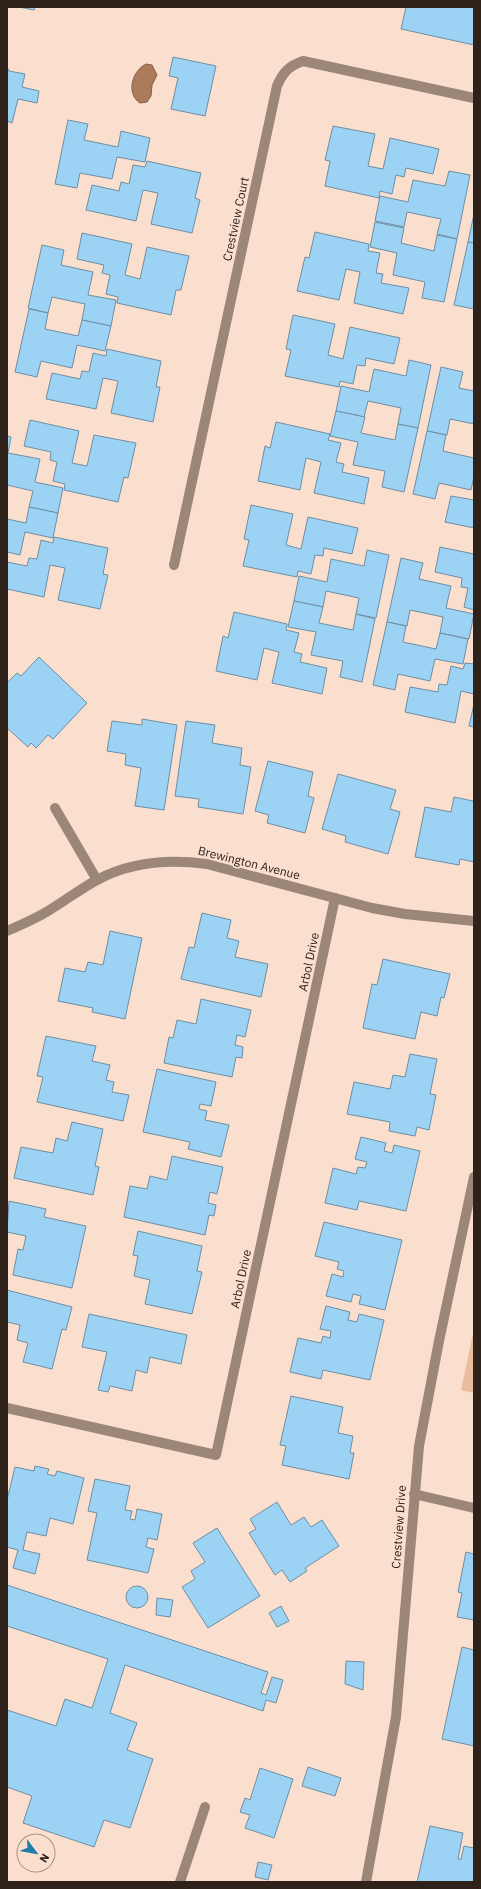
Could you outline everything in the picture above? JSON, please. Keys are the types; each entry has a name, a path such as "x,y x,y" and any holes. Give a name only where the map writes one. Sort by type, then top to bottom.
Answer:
{"street":[{"name":"Crestview Court","path":"174,565 277,86 282,74 292,65 303,61 474,98"},
{"path":"55,808 97,880"},
{"name":"Brewington Avenue","path":"7,931 48,911 97,880 138,864 182,861 207,864 372,908 405,914 474,921"},
{"name":"Arbol Drive","path":"7,1408 216,1455 335,898"},
{"name":"Crestview Drive","path":"366,1882 396,1717 404,1643 414,1494 426,1405 474,1177"},
{"path":"414,1494 474,1508"},
{"path":"180,1882 205,1807"}],"shaded area":[{"path":"146,64 152,65 157,75 152,85 151,96 147,102 140,103 135,99 133,94 132,82 137,71"},
{"path":"474,1329 474,1393 461,1390"}],"building":[{"path":"19,7 35,7 34,10"},
{"path":"406,7 474,7 474,45 401,29"},
{"path":"173,57 216,66 205,116 171,109 178,78 169,76"},
{"path":"7,67 9,71 25,74 22,87 39,91 37,103 18,99 12,123 7,121"},
{"path":"68,120 88,124 84,140 118,147 121,131 150,138 145,162 117,157 112,179 80,173 77,188 55,184"},
{"path":"333,126 375,134 368,166 383,169 390,138 439,149 433,174 406,168 404,177 396,175 392,194 380,191 379,198 325,186 330,161 325,160"},
{"path":"147,161 201,173 195,198 200,200 192,233 151,224 158,193 143,190 136,221 86,210 92,185 119,191 121,182 129,184 133,165 145,167"},
{"path":"449,171 470,175 457,239 437,234 441,219 407,212 404,227 375,221 380,196 408,202 413,180 445,186"},
{"path":"474,214 474,243 468,242"},
{"path":"375,222 404,228 401,243 434,251 437,235 457,239 444,302 422,298 425,282 393,275 397,253 370,247"},
{"path":"315,232 369,244 368,251 380,253 376,273 383,274 381,283 409,288 403,314 354,303 360,272 346,269 339,300 297,291 305,257 309,258"},
{"path":"82,233 132,244 125,275 140,279 147,247 189,256 181,290 176,290 171,315 117,303 118,297 106,294 110,275 102,273 104,265 77,259"},
{"path":"468,242 474,243 474,309 454,305"},
{"path":"42,245 64,250 61,265 93,272 88,295 116,300 111,326 82,320 85,304 52,297 48,313 28,308"},
{"path":"29,309 48,313 45,329 78,336 82,320 111,326 105,351 77,345 72,368 41,361 37,377 15,372"},
{"path":"293,315 335,324 328,355 343,359 350,327 400,338 394,364 366,358 365,366 357,365 353,384 340,381 339,387 285,376 291,350 286,349"},
{"path":"107,349 161,361 156,387 160,387 153,422 111,413 118,381 103,378 96,409 46,399 52,373 80,379 82,371 89,372 93,353 106,356"},
{"path":"409,360 431,365 418,428 398,424 401,408 368,401 364,417 336,411 341,386 369,392 374,369 406,376"},
{"path":"441,367 463,372 459,388 474,391 474,424 450,419 447,435 427,431"},
{"path":"336,411 365,417 361,433 395,440 398,424 418,428 404,492 382,487 385,471 353,465 358,442 330,436"},
{"path":"30,420 79,431 72,463 87,466 94,435 136,443 128,478 124,477 118,502 64,490 65,484 53,481 57,462 50,460 51,452 24,446"},
{"path":"276,422 330,434 328,440 341,443 336,462 344,464 342,472 369,478 364,504 314,493 321,462 306,458 300,490 258,481 265,446 270,448"},
{"path":"427,431 446,435 443,451 474,458 474,476 471,490 439,483 435,499 413,494"},
{"path":"7,436 11,437 8,453 40,459 35,482 63,488 58,513 29,507 33,491 7,485"},
{"path":"451,496 474,500 474,528 445,522"},
{"path":"251,505 293,514 286,545 301,549 308,517 358,528 352,554 324,548 323,556 315,555 311,574 298,571 297,577 243,566 249,540 244,539"},
{"path":"29,507 58,513 53,538 25,532 20,555 7,552 7,519 26,523"},
{"path":"54,537 108,548 103,574 108,575 100,609 58,600 65,568 50,565 44,597 7,589 7,562 27,566 29,558 37,559 41,540 53,543"},
{"path":"440,547 474,554 474,610 464,607 468,588 461,587 462,578 435,572"},
{"path":"367,550 389,555 376,618 356,614 359,598 326,591 323,607 294,601 299,576 327,582 331,559 364,566"},
{"path":"401,558 423,563 419,579 451,586 446,608 474,614 469,639 440,633 443,617 410,610 407,626 387,622"},
{"path":"294,601 323,607 319,623 353,630 356,614 375,619 362,682 340,677 343,661 311,655 316,632 288,627"},
{"path":"234,612 287,624 286,630 299,633 294,652 302,654 300,662 327,668 322,694 272,683 279,652 264,648 257,680 216,671 223,636 228,638"},
{"path":"387,622 406,626 403,642 436,649 440,633 468,639 463,664 435,659 430,681 398,674 395,690 373,685"},
{"path":"39,657 87,703 53,739 48,735 36,748 31,743 28,747 7,728 7,683 17,673 21,676"},
{"path":"465,663 474,664 474,694 461,691 455,723 405,712 410,687 438,692 439,684 447,685 451,666 463,669"},
{"path":"474,704 474,727 469,726"},
{"path":"142,719 177,725 164,810 135,806 141,768 125,765 126,754 107,751 112,721 142,725"},
{"path":"186,721 215,725 212,743 242,748 240,765 251,767 243,814 198,807 199,799 175,796"},
{"path":"268,761 313,772 308,796 314,798 305,833 267,823 269,815 255,811"},
{"path":"338,774 396,790 390,809 400,812 388,854 345,842 346,836 322,829"},
{"path":"454,797 473,801 474,797 474,862 460,859 459,865 415,857 425,807 451,812"},
{"path":"202,913 231,920 227,938 239,941 235,957 268,964 261,997 181,979 189,947 194,948"},
{"path":"110,931 142,938 125,1019 92,1012 93,1008 58,1001 65,968 85,972 88,962 103,965"},
{"path":"383,959 450,974 444,998 441,997 437,1016 421,1012 415,1039 363,1028 372,984 377,985"},
{"path":"201,999 251,1010 245,1037 237,1035 235,1045 243,1047 242,1058 236,1057 232,1077 164,1063 169,1037 173,1038 177,1020 196,1024"},
{"path":"46,1036 96,1046 92,1061 110,1065 106,1080 114,1082 112,1092 129,1095 123,1121 37,1102 43,1077 37,1076"},
{"path":"410,1054 437,1059 430,1094 436,1095 429,1130 417,1127 415,1136 389,1131 390,1122 347,1114 354,1082 390,1089 393,1075 405,1077"},
{"path":"157,1069 216,1082 211,1106 200,1104 199,1109 207,1111 205,1120 229,1125 221,1157 188,1149 190,1142 143,1132"},
{"path":"72,1122 103,1129 95,1166 99,1167 93,1195 14,1178 21,1147 53,1153 56,1138 67,1141"},
{"path":"361,1137 386,1143 384,1151 392,1153 394,1145 420,1151 406,1211 359,1201 357,1210 325,1203 333,1168 356,1174 358,1167 365,1168 367,1162 355,1159"},
{"path":"172,1156 223,1167 217,1194 210,1192 208,1203 216,1205 214,1216 209,1215 205,1235 124,1217 130,1186 147,1189 150,1176 167,1180"},
{"path":"9,1201 46,1209 44,1217 86,1226 72,1288 13,1275 18,1249 23,1250 26,1236 7,1232"},
{"path":"324,1222 402,1240 385,1310 359,1304 361,1296 353,1294 351,1302 326,1296 332,1274 343,1277 344,1271 337,1269 339,1262 315,1256"},
{"path":"138,1231 202,1246 197,1271 202,1272 192,1314 145,1304 150,1280 134,1276 138,1256 133,1255"},
{"path":"7,1290 72,1307 66,1330 62,1329 52,1369 23,1362 28,1343 17,1340 20,1325 7,1322"},
{"path":"326,1306 350,1312 348,1320 357,1322 359,1314 384,1320 370,1380 323,1370 321,1379 290,1372 298,1338 321,1343 323,1336 330,1338 331,1331 320,1329"},
{"path":"89,1314 187,1335 181,1364 150,1357 147,1373 136,1370 132,1391 110,1386 108,1392 98,1390 107,1352 82,1347"},
{"path":"291,1396 343,1407 338,1433 353,1436 350,1453 354,1453 349,1479 282,1465 286,1446 280,1445"},
{"path":"35,1466 49,1469 47,1474 55,1476 57,1471 84,1478 73,1524 50,1518 46,1536 27,1532 23,1550 40,1554 35,1574 13,1568 18,1550 7,1547 7,1500 15,1467 34,1471"},
{"path":"95,1479 130,1486 125,1510 132,1511 130,1519 135,1520 137,1509 162,1514 157,1540 148,1538 146,1547 154,1549 148,1573 87,1560 97,1513 88,1511"},
{"path":"277,1502 291,1525 304,1517 311,1527 322,1520 339,1546 305,1568 307,1571 290,1582 282,1570 275,1575 249,1533 256,1529 250,1519"},
{"path":"217,1528 260,1596 208,1628 182,1587 195,1579 191,1571 205,1562 193,1543"},
{"path":"466,1552 474,1554 474,1620 457,1617 462,1593 458,1592"},
{"path":"7,1585 268,1672 261,1693 266,1695 272,1677 283,1680 276,1703 266,1700 263,1711 125,1665 110,1713 137,1723 127,1750 153,1759 130,1828 104,1820 94,1847 23,1823 32,1796 7,1787 7,1710 56,1726 65,1699 92,1708 108,1659 7,1626"},
{"path":"137,1586 145,1589 148,1597 145,1605 137,1608 129,1605 126,1597 129,1589"},
{"path":"157,1598 173,1600 170,1617 156,1615"},
{"path":"281,1606 289,1621 277,1627 269,1613"},
{"path":"462,1647 474,1650 474,1746 442,1739"},
{"path":"346,1661 364,1662 363,1690 345,1684"},
{"path":"308,1767 341,1778 335,1796 302,1786"},
{"path":"260,1768 293,1779 274,1838 245,1828 250,1815 240,1812 245,1798 250,1800"},
{"path":"430,1826 463,1833 458,1859 461,1859 464,1846 474,1848 474,1882 417,1882"},
{"path":"258,1862 272,1865 268,1880 255,1877"}]}
